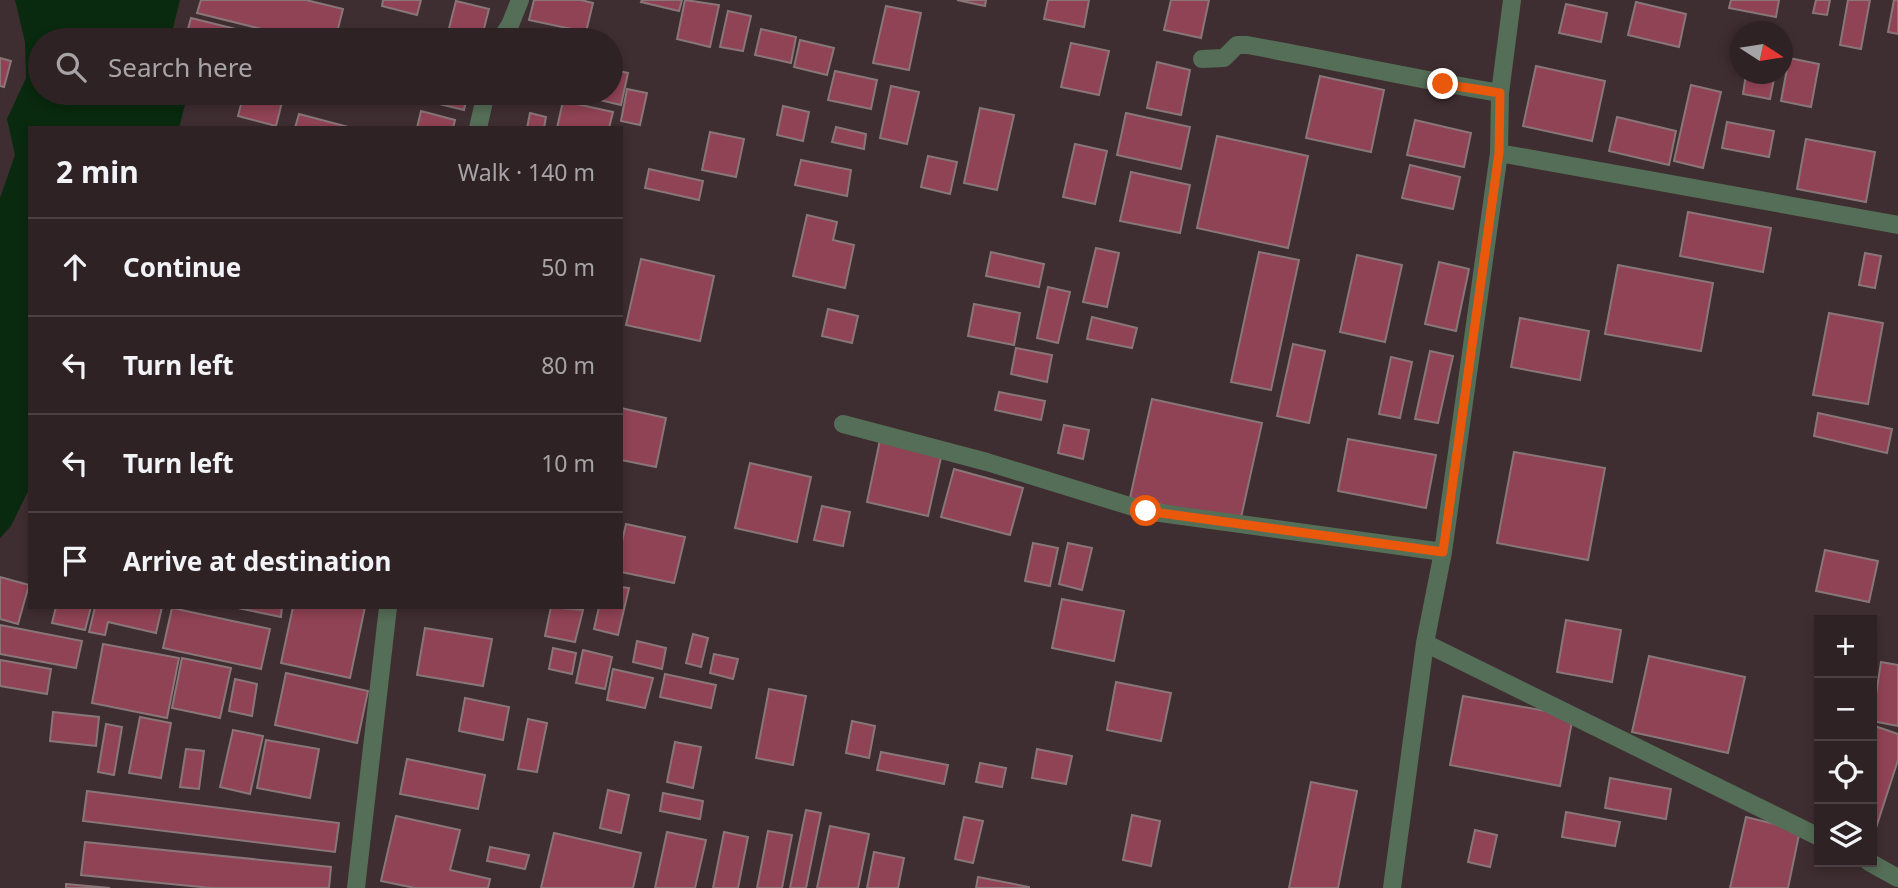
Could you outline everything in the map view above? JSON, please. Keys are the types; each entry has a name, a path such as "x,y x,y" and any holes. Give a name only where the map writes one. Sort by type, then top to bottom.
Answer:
{"street":[{"path":"508,28 520,0"},
{"path":"1392,888 1425,643 1443,552 1499,153 1500,93 1512,0"},
{"path":"1202,58 1224,58 1237,45 1247,45 1500,93"},
{"path":"478,126 483,105"},
{"path":"1499,153 1898,225"},
{"path":"843,424 987,462 1146,511 1443,552"},
{"path":"356,888 388,609"},
{"path":"1425,643 1814,835"},
{"path":"1877,866 1898,878"}],"shaded area":[{"path":"15,0 180,0 173,28 28,28 28,105 185,105 180,126 28,126 28,491 11,526 0,538 0,198 15,155 7,119 26,78 25,42"}],"building":[{"path":"201,0 306,0 343,9 338,28 258,28 197,13"},
{"path":"383,0 421,0 417,15 382,6"},
{"path":"534,0 581,0 593,3 587,28 567,28 529,20"},
{"path":"682,0 679,11 641,2"},
{"path":"685,0 719,5 710,47 677,39"},
{"path":"957,0 986,0 985,6"},
{"path":"1048,0 1089,0 1084,27 1044,19"},
{"path":"1171,0 1209,0 1201,38 1164,30"},
{"path":"1731,0 1779,0 1776,17 1729,8"},
{"path":"1816,0 1830,0 1827,15 1813,13"},
{"path":"1848,0 1870,0 1861,49 1840,45"},
{"path":"1894,0 1898,0 1898,34 1888,32"},
{"path":"456,1 489,9 484,28 449,28"},
{"path":"1636,2 1686,14 1679,47 1628,35"},
{"path":"1566,4 1607,13 1601,42 1559,33"},
{"path":"886,6 921,13 909,70 873,63"},
{"path":"728,11 751,16 743,51 720,47"},
{"path":"191,18 231,28 188,28"},
{"path":"761,29 796,37 791,63 755,55"},
{"path":"800,40 834,48 827,75 794,67"},
{"path":"1071,43 1109,51 1099,95 1061,87"},
{"path":"0,58 11,61 4,87 0,86"},
{"path":"1793,59 1819,64 1811,107 1781,101 1784,84 1793,84"},
{"path":"1157,62 1190,70 1181,115 1147,108"},
{"path":"1536,66 1605,81 1592,141 1523,126"},
{"path":"835,71 877,80 871,109 828,100"},
{"path":"623,72 628,73 623,96"},
{"path":"1320,76 1384,90 1371,152 1306,138"},
{"path":"1744,84 1773,84 1770,99 1743,94"},
{"path":"1691,85 1721,92 1703,168 1674,161"},
{"path":"891,86 919,92 907,144 880,138"},
{"path":"627,89 647,93 640,125 621,121"},
{"path":"241,105 281,105 276,126 238,116"},
{"path":"443,105 465,105 464,110"},
{"path":"562,105 581,105 613,112 610,126 557,126"},
{"path":"783,106 809,112 803,141 777,135"},
{"path":"980,108 1014,115 997,190 964,183"},
{"path":"421,111 455,120 454,126 417,126"},
{"path":"530,113 546,117 544,126 527,126"},
{"path":"1126,113 1190,127 1181,169 1117,155"},
{"path":"299,114 344,126 296,126"},
{"path":"1617,117 1676,131 1669,165 1609,151"},
{"path":"1415,120 1471,133 1464,167 1407,155"},
{"path":"1727,122 1774,131 1769,157 1722,148"},
{"path":"836,127 866,134 864,149 832,142"},
{"path":"710,132 744,139 736,177 702,170"},
{"path":"1217,136 1308,156 1288,248 1197,228"},
{"path":"1806,139 1875,152 1866,202 1797,189"},
{"path":"1075,144 1107,151 1095,204 1063,197"},
{"path":"928,156 957,162 950,194 921,187"},
{"path":"801,160 851,170 847,196 795,185"},
{"path":"1410,165 1460,177 1453,209 1402,198"},
{"path":"649,169 703,181 699,200 645,188"},
{"path":"1131,172 1190,185 1180,233 1120,221"},
{"path":"1688,212 1771,228 1763,272 1680,256"},
{"path":"807,215 837,222 833,240 854,245 845,288 793,276"},
{"path":"1096,248 1119,253 1107,307 1083,302"},
{"path":"991,252 1044,264 1039,287 986,276"},
{"path":"1259,252 1299,260 1271,390 1231,382"},
{"path":"1865,253 1881,256 1875,288 1859,285"},
{"path":"1357,255 1402,265 1385,342 1340,332"},
{"path":"641,259 714,276 700,341 626,325"},
{"path":"1439,262 1469,269 1456,331 1425,324"},
{"path":"1618,265 1713,283 1701,351 1605,334"},
{"path":"1048,287 1070,292 1058,343 1037,338"},
{"path":"974,304 1020,313 1014,345 968,336"},
{"path":"828,309 858,316 852,343 822,336"},
{"path":"1829,313 1883,323 1868,404 1813,395"},
{"path":"1092,317 1137,328 1132,348 1087,339"},
{"path":"1520,318 1589,331 1580,380 1511,367"},
{"path":"1293,344 1325,351 1309,423 1277,416"},
{"path":"1016,348 1052,355 1047,382 1011,374"},
{"path":"1430,351 1453,356 1438,423 1415,419"},
{"path":"1391,357 1412,362 1400,418 1379,414"},
{"path":"999,392 1045,401 1041,420 995,410"},
{"path":"1152,399 1262,423 1240,522 1130,498"},
{"path":"623,408 666,418 656,467 623,460"},
{"path":"1818,413 1892,429 1887,453 1814,436"},
{"path":"1064,425 1089,430 1083,459 1058,453"},
{"path":"1348,439 1436,455 1426,508 1338,491"},
{"path":"880,440 942,453 928,516 867,502"},
{"path":"1514,452 1605,468 1588,560 1497,543"},
{"path":"750,463 811,477 797,542 735,528"},
{"path":"954,469 1023,488 1010,535 941,517"},
{"path":"822,506 850,512 843,546 814,540"},
{"path":"626,524 685,537 674,583 623,572 623,537"},
{"path":"1033,543 1058,548 1050,586 1025,581"},
{"path":"1068,543 1092,548 1082,590 1059,584"},
{"path":"1825,550 1878,561 1869,602 1816,591"},
{"path":"0,577 28,585 18,624 0,619"},
{"path":"623,587 629,588 618,635 594,629 599,609 623,609"},
{"path":"1062,599 1124,611 1114,661 1052,648"},
{"path":"56,609 90,609 85,630 52,623"},
{"path":"95,609 162,609 156,633 108,622 105,635 89,632"},
{"path":"172,609 270,629 261,669 163,648"},
{"path":"243,609 282,609 281,617"},
{"path":"293,609 365,609 350,678 281,663"},
{"path":"551,609 583,610 575,642 545,636"},
{"path":"1566,620 1621,630 1612,682 1557,672"},
{"path":"0,625 82,641 76,668 0,654"},
{"path":"425,628 492,639 483,686 417,675"},
{"path":"693,634 708,638 701,667 686,663"},
{"path":"637,641 666,648 662,669 633,662"},
{"path":"103,644 179,658 167,718 92,703"},
{"path":"553,648 576,653 572,674 549,669"},
{"path":"583,650 612,657 605,689 576,683"},
{"path":"714,654 738,659 733,679 710,673"},
{"path":"1649,656 1745,677 1728,753 1632,732"},
{"path":"182,658 231,668 220,718 172,708"},
{"path":"0,660 51,669 47,694 0,686"},
{"path":"1881,662 1898,665 1898,726 1877,722 1877,688"},
{"path":"613,669 653,678 645,708 607,700"},
{"path":"286,673 368,691 357,743 275,725"},
{"path":"665,674 716,685 711,708 660,697"},
{"path":"235,679 257,684 252,716 229,711"},
{"path":"1116,682 1171,693 1161,741 1107,730"},
{"path":"769,689 806,696 793,765 756,758"},
{"path":"1463,696 1573,716 1560,786 1450,765"},
{"path":"465,698 509,707 503,740 459,731"},
{"path":"53,712 99,717 96,746 50,741"},
{"path":"140,717 171,723 161,778 129,773"},
{"path":"528,719 547,723 537,772 518,769"},
{"path":"852,721 875,726 869,758 846,753"},
{"path":"106,724 122,727 114,775 98,772"},
{"path":"1877,727 1898,734 1898,760 1877,825"},
{"path":"233,730 263,736 250,794 220,787"},
{"path":"266,740 319,749 310,798 257,788"},
{"path":"675,742 701,747 693,788 667,782"},
{"path":"186,749 204,751 199,789 180,787"},
{"path":"1037,749 1072,756 1066,784 1032,778"},
{"path":"881,752 948,765 944,784 877,770"},
{"path":"407,759 485,775 478,809 400,794"},
{"path":"980,763 1006,768 1002,787 976,782"},
{"path":"1610,778 1671,789 1666,819 1605,808"},
{"path":"1311,782 1357,791 1338,888 1289,888"},
{"path":"608,790 629,795 621,833 600,828"},
{"path":"87,791 339,823 335,852 83,821"},
{"path":"663,793 703,801 700,819 660,811"},
{"path":"806,810 821,813 806,888 790,888"},
{"path":"1566,812 1620,822 1615,846 1562,837"},
{"path":"1132,815 1160,821 1151,866 1123,860"},
{"path":"396,816 460,830 450,870 490,879 488,888 415,888 381,881"},
{"path":"964,817 983,821 973,863 955,859"},
{"path":"1746,817 1800,830 1788,888 1730,888"},
{"path":"830,826 869,834 858,888 817,888"},
{"path":"1475,830 1497,835 1490,867 1468,862"},
{"path":"768,831 792,835 782,888 757,888"},
{"path":"667,832 706,840 695,888 655,888"},
{"path":"724,832 748,837 738,888 713,888"},
{"path":"554,833 641,853 633,888 541,888"},
{"path":"85,842 331,867 329,888 211,888 81,875"},
{"path":"490,847 529,855 525,869 487,861"},
{"path":"874,852 904,858 898,888 867,888"},
{"path":"978,877 1029,887 1029,888 976,888"},
{"path":"66,884 110,888 66,888"}],"route":[{"path":"1146,511 1443,552 1499,153 1500,93 1443,84"}]}
